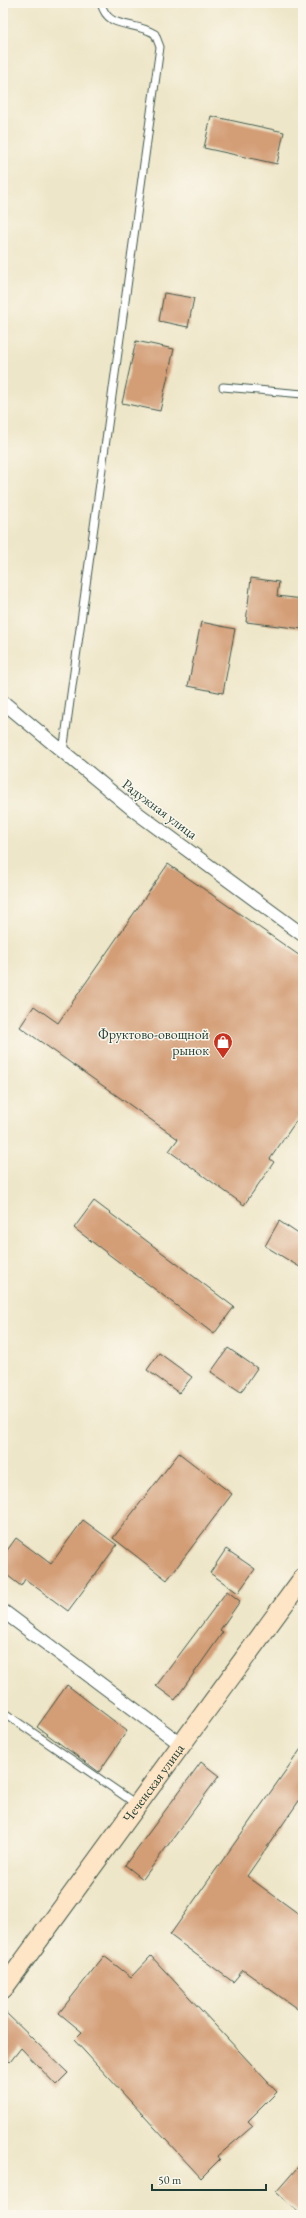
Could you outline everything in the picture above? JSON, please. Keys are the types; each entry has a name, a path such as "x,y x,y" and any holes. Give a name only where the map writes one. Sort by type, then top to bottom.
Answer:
{"main road":[{"name":"Чеченская улица","path":"3,1989 303,1578"}],"street":[{"name":"Радужная улица","path":"3,702 136,812 303,935"},
{"path":"3,1611 182,1745"}],"lane":[{"path":"63,752 160,47 156,34 145,27 113,22 103,13 101,3"},
{"path":"223,387 303,394"},
{"path":"3,1712 138,1805"}],"building":[{"path":"211,116 284,132 277,164 204,148"},
{"path":"164,293 194,298 188,327 159,321"},
{"path":"136,341 174,349 160,411 122,403"},
{"path":"251,578 279,582 277,596 303,599 303,629 246,622"},
{"path":"201,622 235,629 223,693 188,686"},
{"name":"Фруктово-овощной рынок","path":"168,864 303,958 303,1111 270,1159 274,1162 244,1205 169,1151 178,1139 20,1027 34,1006 58,1023"},
{"path":"94,1201 234,1307 214,1334 74,1228"},
{"path":"279,1221 303,1237 303,1269 265,1246"},
{"path":"228,1348 257,1368 241,1392 211,1372"},
{"path":"159,1353 192,1377 179,1393 147,1370"},
{"path":"179,1453 232,1494 167,1580 113,1538"},
{"path":"83,1520 117,1545 68,1611 25,1579 21,1586 3,1572 3,1556 16,1538 51,1564"},
{"path":"226,1549 255,1569 238,1593 210,1573"},
{"path":"227,1591 240,1601 220,1630 223,1632 175,1700 156,1686"},
{"path":"67,1685 127,1731 99,1772 37,1727"},
{"path":"303,1746 303,1795 247,1876 303,1917 303,2013 243,1970 233,1982 170,1935"},
{"path":"201,1762 219,1776 143,1879 125,1865"},
{"path":"104,1956 131,1977 151,1956 277,2092 248,2121 253,2126 218,2156 220,2159 201,2178 74,2040 82,2032 59,2013"},
{"path":"3,2010 68,2073 56,2085 21,2048 10,2062 3,2056"},
{"path":"303,2161 303,2215 301,2215 276,2192"}],"place":[{"name":"Фруктово-овощной рынок","path":"223,1059"}]}
